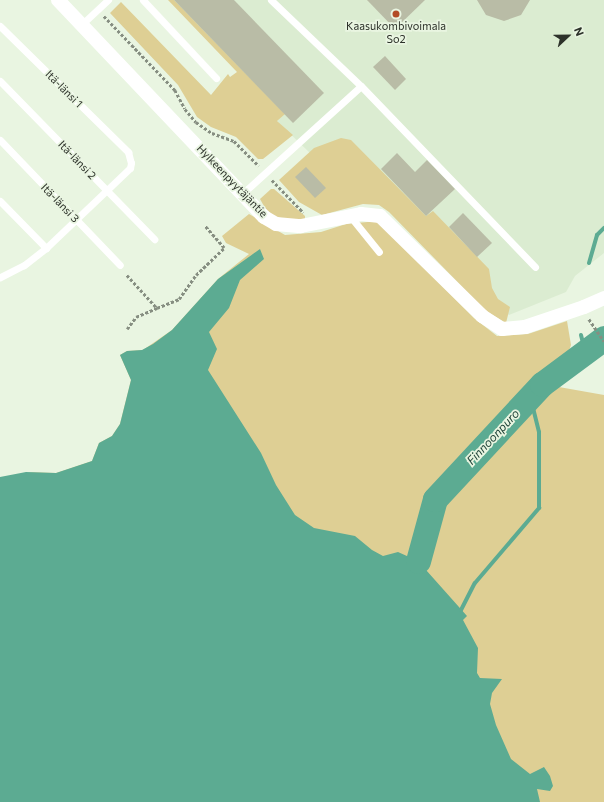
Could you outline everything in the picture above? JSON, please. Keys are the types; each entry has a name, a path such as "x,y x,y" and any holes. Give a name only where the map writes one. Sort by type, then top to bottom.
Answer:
{"street":[{"name":"Hylkeenpyytäjäntie","path":"58,0 243,193 264,217 276,224 294,226 372,213 380,216 482,316 502,329 525,326 584,307 604,298"}],"lane":[{"path":"82,25 108,0"},
{"path":"143,0 216,78"},
{"path":"271,0 361,86 535,267"},
{"name":"Itä-länsi 1","path":"0,26 128,152 131,163 130,168 107,190"},
{"name":"Itä-länsi 2","path":"0,81 154,239"},
{"path":"243,193 361,86"},
{"name":"Itä-länsi 3","path":"0,140 120,265"},
{"path":"0,269 3,276 24,265 46,248 107,190"},
{"path":"0,201 46,248"},
{"path":"350,216 379,252"}],"path":[{"path":"98,10 175,90 185,109 196,122 212,133 234,141 314,223"},
{"path":"127,328 136,317 179,298 196,275 224,248 205,226"},
{"path":"127,275 157,308"},
{"path":"592,324 604,341"}],"shaded area":[{"path":"168,0 174,0 285,114 277,121 293,135 263,159 258,159 236,137 211,127 197,117 178,85 110,13 121,2 211,95 228,74 230,77 237,72"},
{"path":"174,0 604,0 604,253 575,276 566,292 509,315 362,166 311,154 277,121 284,113"},
{"path":"341,138 351,140 426,216 433,211 489,269 492,288 498,299 510,307 506,323 486,311 389,212 379,205 363,204 322,215 299,202 279,180 314,148"},
{"path":"271,189 274,189 305,216 305,220 299,221 275,217 265,208 260,199"},
{"path":"249,214 285,235 321,232 346,224 378,221 474,318 497,336 528,334 567,321 571,345 568,354 542,384 604,395 604,802 474,802 121,486 26,472 56,473 92,461 99,443 112,436 120,424 131,380 120,355 127,351 143,350 172,330 218,279 249,254 226,243 222,236"},
{"path":"260,249 264,259 240,280 229,308 209,332 217,349 208,370 261,453 276,485 295,515 314,528 355,536 372,550 383,556 398,552 418,561 467,616 463,620 478,648 477,673 480,678 502,679 492,693 490,704 496,725 511,759 530,774 544,767 550,776 553,786 550,791 537,789 540,802 0,802 0,477 26,472 56,473 92,461 99,443 112,436 120,424 131,380 120,355 127,351 142,350 172,330 218,279"}],"building":[{"path":"174,0 234,0 324,93 293,123"},
{"name":"Kaasukombivoimala So2","path":"367,0 425,0 395,29"},
{"path":"477,0 530,0 521,15 504,21 486,15"},
{"path":"385,56 406,79 395,90 373,67"},
{"path":"397,153 415,172 427,160 455,189 426,216 381,169"},
{"path":"306,167 326,188 315,198 295,177"},
{"path":"463,213 492,243 477,257 449,227"}],"waterway":[{"path":"589,263 597,235 604,228"},
{"path":"581,335 585,351"},
{"name":"Finnoonpuro","path":"418,561 435,499 542,384 604,338"},
{"path":"461,610 475,583 539,508 539,432 530,396"}],"place":[{"name":"Kaasukombivoimala So2","path":"396,14"}]}
